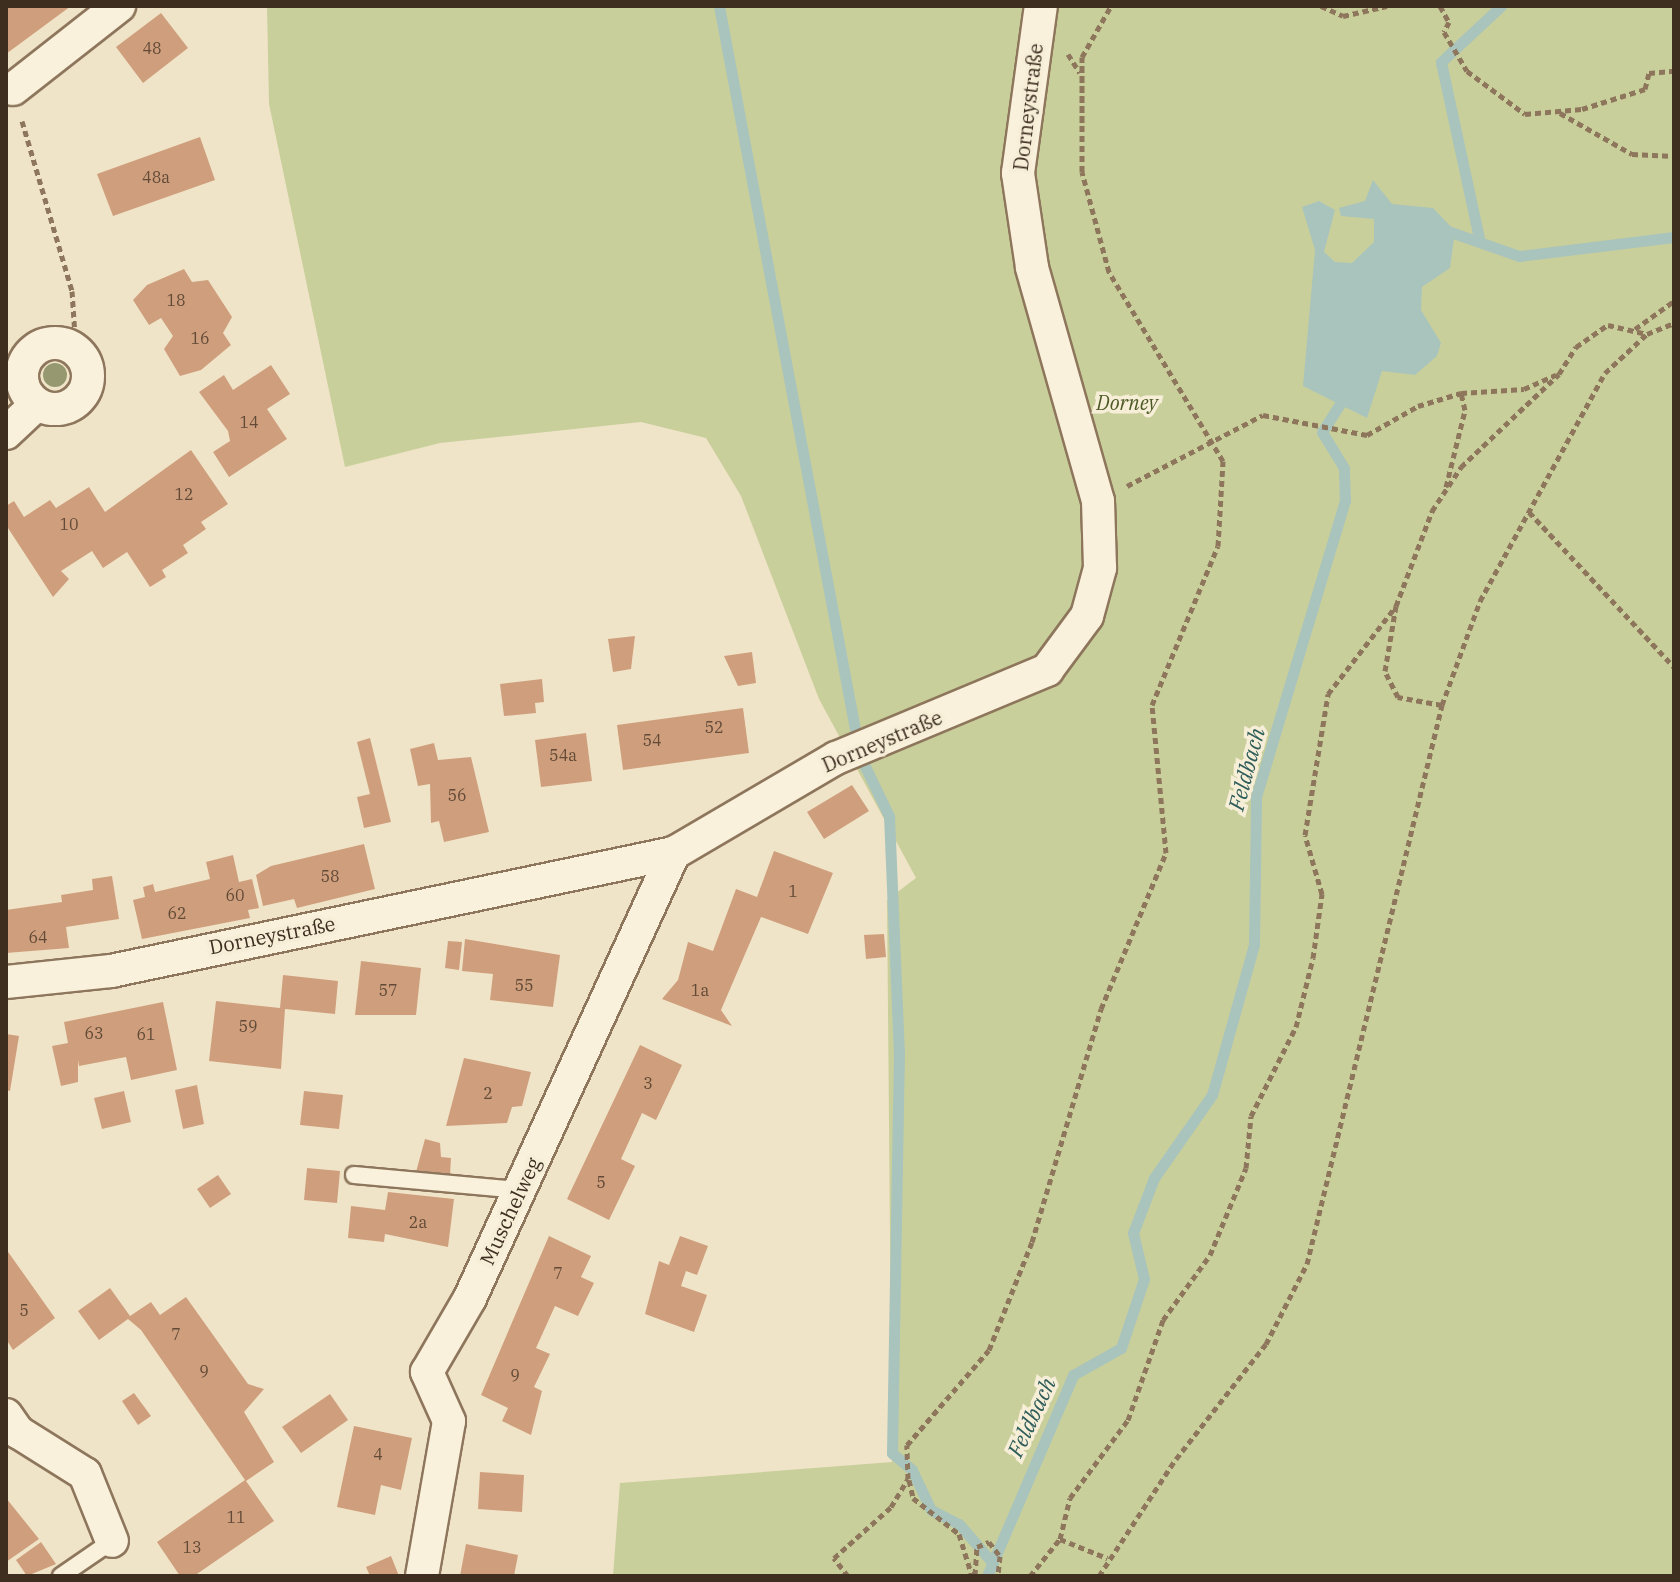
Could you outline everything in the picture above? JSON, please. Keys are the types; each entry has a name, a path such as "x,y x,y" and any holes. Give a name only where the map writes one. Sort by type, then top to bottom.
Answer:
{"street":[{"path":"13,89 119,6"},
{"name":"Dorneystraße","path":"6,982 111,971 595,864 674,853 836,758 1047,670 1087,616 1100,568 1098,501 1032,267 1018,173 1041,6"},
{"path":"6,433 37,404 65,407 80,398 88,381 76,350 50,343 25,361 22,377 37,404"},
{"name":"Muschelweg","path":"422,1576 449,1421 427,1372 520,1190 674,853"},
{"path":"6,1415 18,1432 85,1474 112,1541"}],"lane":[{"path":"354,1175 520,1190"},
{"path":"61,1576 112,1541"}],"path":[{"path":"974,1576 959,1534 913,1498 908,1479 907,1445 989,1350 1032,1242 1101,1009 1166,853 1152,705 1218,546 1227,488 1214,436 1109,272 1082,172 1082,57 1111,6"},
{"path":"1321,6 1343,16 1387,6"},
{"path":"1440,6 1449,22 1444,32 1467,71 1525,114 1558,111 1645,89 1649,73 1674,71"},
{"path":"13,89 72,291 76,350"},
{"path":"1558,111 1632,154 1674,156"},
{"path":"1635,329 1674,301"},
{"path":"1099,1576 1107,1558 1266,1344 1307,1264 1442,705 1480,601 1605,373 1647,334 1674,323"},
{"path":"1442,705 1398,697 1390,687 1385,648 1396,606 1425,543 1421,531 1485,440 1559,374 1576,347 1608,325 1647,334"},
{"path":"1098,501 1214,436 1263,415 1367,435 1461,393 1524,389 1559,374"},
{"path":"1446,492 1465,410 1461,393"},
{"path":"1529,512 1674,667"},
{"path":"1030,1576 1060,1539 1070,1498 1128,1420 1163,1320 1210,1255 1246,1168 1251,1116 1296,1027 1313,958 1322,894 1305,835 1328,694 1396,606"},
{"path":"848,1576 834,1558 876,1524 908,1479"},
{"path":"1060,1539 1107,1558"},
{"path":"974,1576 980,1541 997,1548 998,1576"}],"green space":[{"name":"Dorney","path":"267,6 1674,6 1674,1576 613,1576 620,1483 892,1462 887,900 916,878 819,699 741,496 706,438 641,422 440,443 345,467 269,104"}],"water":[{"path":"1373,180 1392,204 1433,208 1455,231 1450,268 1422,287 1421,310 1441,343 1437,356 1415,375 1382,371 1367,418 1303,386 1315,250 1302,207 1319,201 1335,210 1324,252 1335,262 1352,263 1374,242 1374,219 1341,216 1339,208 1365,201"}],"building":[{"path":"6,6 71,6 6,54"},
{"path":"161,13 188,48 143,83 116,47"},
{"path":"200,137 215,180 113,216 97,174"},
{"path":"184,269 192,282 208,280 232,317 223,333 231,345 201,370 180,376 164,349 173,336 161,318 149,325 133,300 147,285"},
{"path":"271,365 290,394 267,409 287,439 229,477 213,452 230,441 228,431 199,392 224,375 233,390"},
{"path":"191,450 228,504 201,522 206,529 183,545 188,553 162,570 166,577 150,587 127,552 103,568 92,551 61,571 69,579 53,597 6,525 6,506 14,501 24,517 50,500 56,508 89,487 105,512"},
{"path":"635,636 631,669 613,672 608,639"},
{"path":"752,652 756,683 738,686 724,656"},
{"path":"542,679 544,702 535,703 536,713 504,716 500,684"},
{"path":"743,708 749,753 623,770 617,725"},
{"path":"586,733 592,781 541,787 535,740"},
{"path":"370,738 391,822 364,828 357,797 370,794 357,742"},
{"path":"434,743 438,760 471,757 489,832 444,842 439,821 431,823 430,784 418,786 410,749"},
{"path":"852,785 869,811 824,839 807,812"},
{"path":"364,844 375,889 297,908 294,899 263,906 256,875 271,866"},
{"path":"774,851 833,873 808,934 761,917 721,1010 732,1026 662,999 678,980 688,942 713,951 736,889 757,897"},
{"path":"233,855 239,882 252,879 259,908 248,910 250,918 142,939 133,900 145,897 143,887 153,884 155,892 210,879 206,862"},
{"path":"112,876 119,919 66,927 69,948 6,953 6,910 62,902 61,895 93,890 92,879"},
{"path":"884,934 886,957 866,959 864,935"},
{"path":"465,939 560,955 553,1007 490,1000 493,974 462,971"},
{"path":"448,941 462,942 459,970 445,968"},
{"path":"361,961 421,968 416,1015 355,1015"},
{"path":"283,975 338,981 335,1014 285,1009 281,1069 209,1061 216,1001 280,1008"},
{"path":"163,1002 177,1070 131,1080 126,1057 79,1066 78,1060 78,1082 61,1086 52,1046 68,1043 64,1022"},
{"path":"6,1034 19,1036 10,1091 6,1090"},
{"path":"640,1045 682,1065 656,1120 642,1113 621,1159 635,1166 609,1220 567,1199"},
{"path":"464,1058 531,1072 522,1106 512,1107 507,1123 446,1126"},
{"path":"197,1085 204,1124 183,1129 175,1090"},
{"path":"124,1091 131,1122 102,1129 94,1098"},
{"path":"304,1091 343,1095 339,1129 300,1125"},
{"path":"425,1139 440,1143 441,1157 451,1158 450,1175 416,1172"},
{"path":"307,1168 340,1171 337,1203 304,1200"},
{"path":"218,1175 231,1194 210,1208 197,1189"},
{"path":"388,1192 454,1199 448,1247 385,1234 384,1242 348,1238 351,1206 385,1210"},
{"path":"549,1236 591,1256 581,1277 594,1283 578,1316 555,1306 536,1348 550,1354 534,1387 542,1391 531,1435 502,1421 508,1408 481,1395"},
{"path":"680,1236 708,1246 697,1275 686,1271 681,1286 707,1295 694,1332 645,1314 659,1261 669,1265"},
{"path":"6,1249 55,1318 13,1350 6,1339"},
{"path":"110,1288 130,1316 151,1302 160,1315 186,1297 248,1384 264,1389 244,1412 274,1462 246,1481 274,1521 194,1576 180,1576 157,1542 245,1480 141,1330 128,1319 99,1340 78,1311"},
{"path":"134,1393 151,1416 138,1425 122,1401"},
{"path":"330,1394 348,1420 301,1453 282,1427"},
{"path":"354,1426 412,1438 401,1490 381,1485 375,1515 337,1507"},
{"path":"480,1472 524,1475 522,1512 478,1509"},
{"path":"6,1498 39,1539 6,1562"},
{"path":"41,1542 56,1564 27,1576 16,1560"},
{"path":"466,1544 518,1555 514,1576 460,1576"},
{"path":"391,1556 399,1576 370,1576 366,1567"}],"waterway":[{"path":"719,6 860,756 889,816 899,1051 892,1453 912,1470 931,1510 959,1524 991,1561"},
{"path":"1479,238 1441,62 1501,6"},
{"name":"Feldbach","path":"1442,229 1519,256 1674,237"},
{"name":"Feldbach","path":"987,1576 1073,1375 1121,1348 1144,1279 1133,1233 1154,1178 1212,1095 1254,945 1256,797 1345,501 1344,468 1322,432 1345,396"}]}
